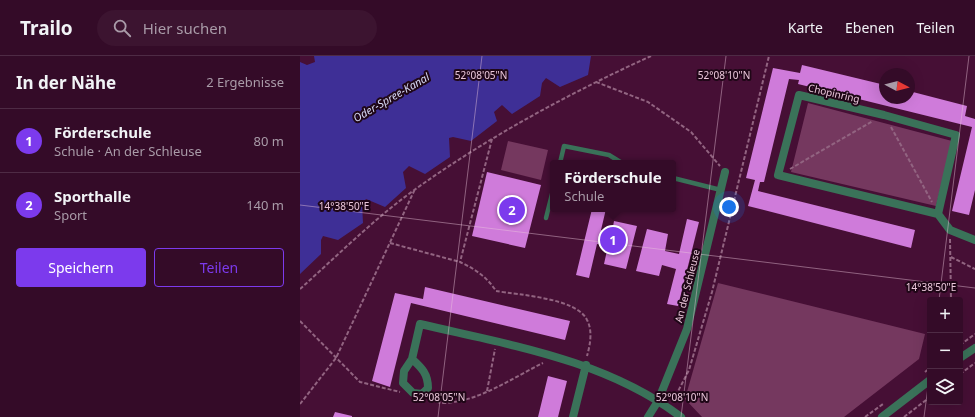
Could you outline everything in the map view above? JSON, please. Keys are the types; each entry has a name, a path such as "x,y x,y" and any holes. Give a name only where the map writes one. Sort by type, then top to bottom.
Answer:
{"street":[{"name":"Chopinring","path":"778,175 799,95 884,115 956,135 938,214"},
{"name":"An der Schleuse","path":"648,417 658,401 686,329 725,172"},
{"path":"778,175 938,214 950,230 975,239"},
{"path":"412,358 423,368 428,379 428,388 422,394 413,393 403,383 404,371 412,358 420,324 586,365 639,390 681,417"},
{"path":"963,356 975,348"},
{"path":"573,417 586,365"},
{"path":"882,417 927,382"}],"lane":[{"path":"561,160 564,146 609,155 617,160"},
{"path":"676,179 721,190"},
{"path":"546,218 550,202"}],"path":[{"path":"300,289 416,188 492,138 595,82 651,56"},
{"path":"669,408 689,370 712,292 769,56"},
{"path":"595,82 648,102 691,132 725,172"},
{"path":"778,175 884,115 938,214"},
{"path":"460,262 492,138"},
{"path":"300,404 336,358 416,188"},
{"path":"950,230 951,297"},
{"path":"390,242 460,262 476,269 490,281 496,291 560,302 581,312 588,320 591,334 586,365"},
{"path":"951,258 975,269"},
{"path":"300,322 360,382 398,392 413,393"},
{"path":"963,343 975,334"},
{"path":"487,391 497,342"},
{"path":"422,394 440,403 463,400 487,391 555,357"},
{"path":"963,372 975,363"},
{"path":"904,417 927,399"}],"shaded area":[{"path":"808,103 952,141 936,206 791,172"},
{"path":"508,141 548,150 541,180 501,170"},
{"path":"718,283 925,334 919,359 844,417 702,417 685,399"}],"water":[{"name":"Oder-Spree-Kanal","path":"314,56 591,56 588,75 560,87 546,78 542,83 540,96 512,114 502,105 494,112 497,121 471,141 453,137 449,138 450,157 425,174 409,166 403,172 406,188 385,207 366,199 362,204 363,223 338,240 323,236 321,240 321,254 300,274 300,62 307,65 315,62"}],"building":[{"path":"802,65 879,84 879,104 915,104 915,93 967,106 965,116 975,119 975,190 969,215 952,211 972,127 798,84 799,80 789,79 764,182 760,182 758,191 915,230 911,248 748,206 755,180 746,178 773,68 800,73"},
{"path":"487,172 541,185 525,248 472,236"},
{"path":"591,212 605,212 601,230 612,232 614,221 637,226 626,269 604,264 608,246 597,244 589,278 576,275"},
{"path":"687,219 699,222 678,306 667,304 676,269 662,265 659,276 636,271 647,229 668,234 665,251 679,254"},
{"path":"425,287 570,321 565,340 411,303 390,387 372,381 395,293 423,299"},
{"path":"548,376 567,381 558,417 538,417"},
{"path":"335,412 352,416 352,417 333,417"}],"place":[{"name":"Sporthalle","path":"512,210"},
{"name":"Förderschule","path":"613,240"}]}
